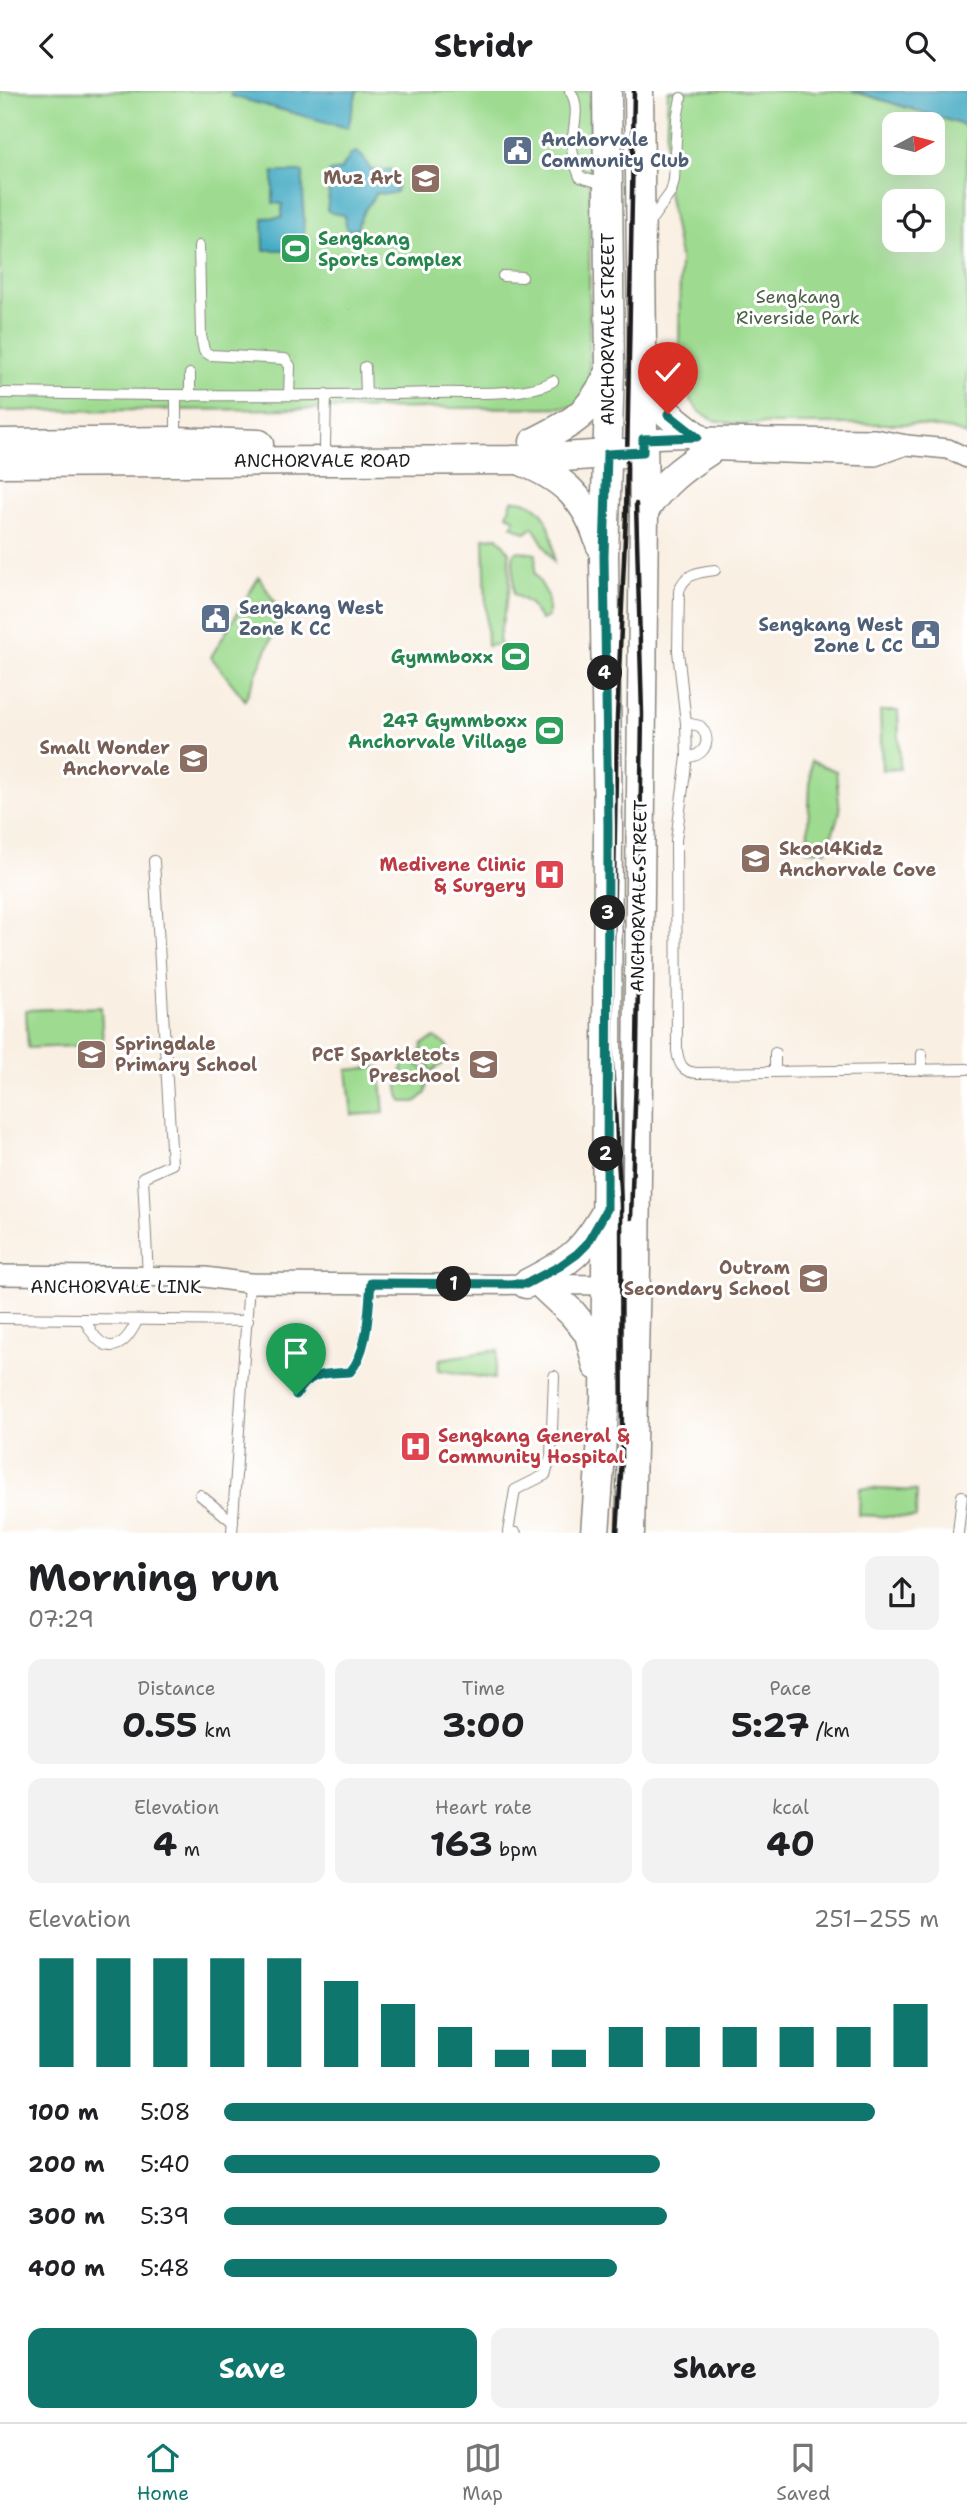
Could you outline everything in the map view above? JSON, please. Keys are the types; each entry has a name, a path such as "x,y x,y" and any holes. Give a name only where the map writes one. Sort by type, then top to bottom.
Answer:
{"street":[{"name":"ANCHORVALE STREET","path":"595,1533 605,1399 607,1209 608,827 604,556 610,371 607,91"},
{"name":"ANCHORVALE STREET","path":"630,1533 636,1285 644,511 639,91"},
{"path":"604,556 586,509 568,488 526,451 589,409 610,371"},
{"path":"642,373 668,414 703,444"},
{"path":"643,445 875,439 948,449 967,457"},
{"name":"ANCHORVALE ROAD","path":"0,443 176,441 394,447 463,442 526,451"},
{"path":"644,511 671,476 703,444"},
{"name":"ANCHORVALE ROAD","path":"0,463 526,451 643,445"},
{"path":"605,1399 589,1334 572,1313 533,1284 587,1244 607,1209"},
{"name":"ANCHORVALE LINK","path":"0,1275 205,1277 240,1282 636,1285"},
{"name":"ANCHORVALE LINK","path":"0,1287 204,1288 240,1282"}],"lane":[{"path":"569,91 576,108 572,148 580,177 607,185"},
{"path":"642,233 671,192 681,98"},
{"path":"199,246 201,335 204,351 209,355 285,359 290,366 289,395"},
{"path":"503,276 522,277"},
{"path":"365,367 366,394"},
{"path":"190,374 190,395"},
{"path":"0,393 176,396 366,394 525,390 553,381"},
{"path":"325,446 326,394"},
{"path":"176,396 176,441"},
{"path":"715,570 686,577 679,591 678,651 687,757 676,840 678,1058 682,1067 688,1072 967,1069"},
{"path":"686,723 700,726 707,739 702,753 687,757"},
{"path":"148,1277 143,1177 172,1164 154,861"},
{"path":"775,1053 775,1070"},
{"path":"922,1054 922,1070"},
{"path":"232,1527 248,1321 240,1282"},
{"path":"296,1395 304,1382 317,1374 350,1372 356,1365 362,1353 371,1283"},
{"path":"0,1318 248,1321"},
{"path":"85,1319 92,1334 101,1343 114,1346 129,1337 137,1321"},
{"path":"512,1532 515,1490 545,1475 551,1457 554,1377"},
{"path":"200,1495 232,1527"},
{"path":"958,1533 962,1496"}],"green space":[{"name":"Sengkang Sports Complex","path":"0,91 590,91 589,407 0,411"},
{"name":"Sengkang Riverside Park","path":"668,91 852,91 921,112 882,112 882,175 945,175 945,119 967,126 967,435 916,424 740,424 716,421 700,412 684,391 679,367 680,258 665,175"},
{"path":"512,500 534,505 541,512 550,530 554,562 533,527 526,533 512,526 515,519 507,515"},
{"path":"498,537 509,552 510,587 499,637 500,644 487,646 484,538"},
{"path":"519,551 536,554 535,573 548,596 548,617 541,620 530,604 514,594 513,559 514,554"},
{"path":"259,577 282,614 245,700 211,657"},
{"path":"880,711 898,711 900,769 882,770"},
{"path":"811,761 836,771 840,812 826,851 807,850"},
{"path":"101,1007 103,1045 28,1048 26,1010"},
{"path":"435,1038 447,1045 448,1054 443,1064 432,1071 417,1058 421,1054 422,1044"},
{"path":"404,1062 418,1065 428,1075 426,1093 416,1102 403,1102 398,1092"},
{"path":"380,1067 384,1113 352,1115 347,1070"},
{"path":"498,1350 494,1379 438,1370 440,1359"},
{"path":"860,1488 917,1491 916,1518 859,1515"}],"water":[{"path":"232,91 357,91 348,128 231,96"},
{"path":"853,91 967,91 967,126 945,119 945,112 921,112"},
{"path":"356,152 371,170 390,169 398,182 396,192 376,193 362,214 357,230 347,229 344,215 327,210 329,172 341,170 351,154"},
{"path":"273,172 303,172 304,250 264,250 263,218 282,217 282,204 273,203"}],"railway":[{"path":"617,1533 622,1459 621,1204 611,1049 617,717 626,515 634,91"},
{"path":"631,1218 637,1049 642,714 636,504"}],"place":[{"name":"Anchorvale Community Club","path":"518,150"},
{"name":"Muz Art","path":"425,178"},
{"name":"Sengkang Sports Complex","path":"295,249"},
{"name":"Sengkang West Zone K CC","path":"216,618"},
{"name":"Sengkang West Zone L CC","path":"926,635"},
{"name":"Gymmboxx","path":"516,657"},
{"name":"247 Gymmboxx Anchorvale Village","path":"550,731"},
{"name":"Small Wonder Anchorvale","path":"193,758"},
{"name":"Skool4Kidz Anchorvale Cove","path":"756,859"},
{"name":"Medivene Clinic & Surgery","path":"549,875"},
{"name":"Springdale Primary School","path":"92,1054"},
{"name":"PCF Sparkletots Preschool","path":"483,1065"},
{"name":"Outram Secondary School","path":"813,1278"},
{"name":"Sengkang General & Community Hospital","path":"415,1446"}],"route":[{"path":"296,1395 304,1382 317,1374 350,1372 356,1365 362,1353 371,1283 526,1284 577,1254 587,1244 607,1209 608,827 604,556 607,454 643,452 643,439 697,437 668,414"}]}
